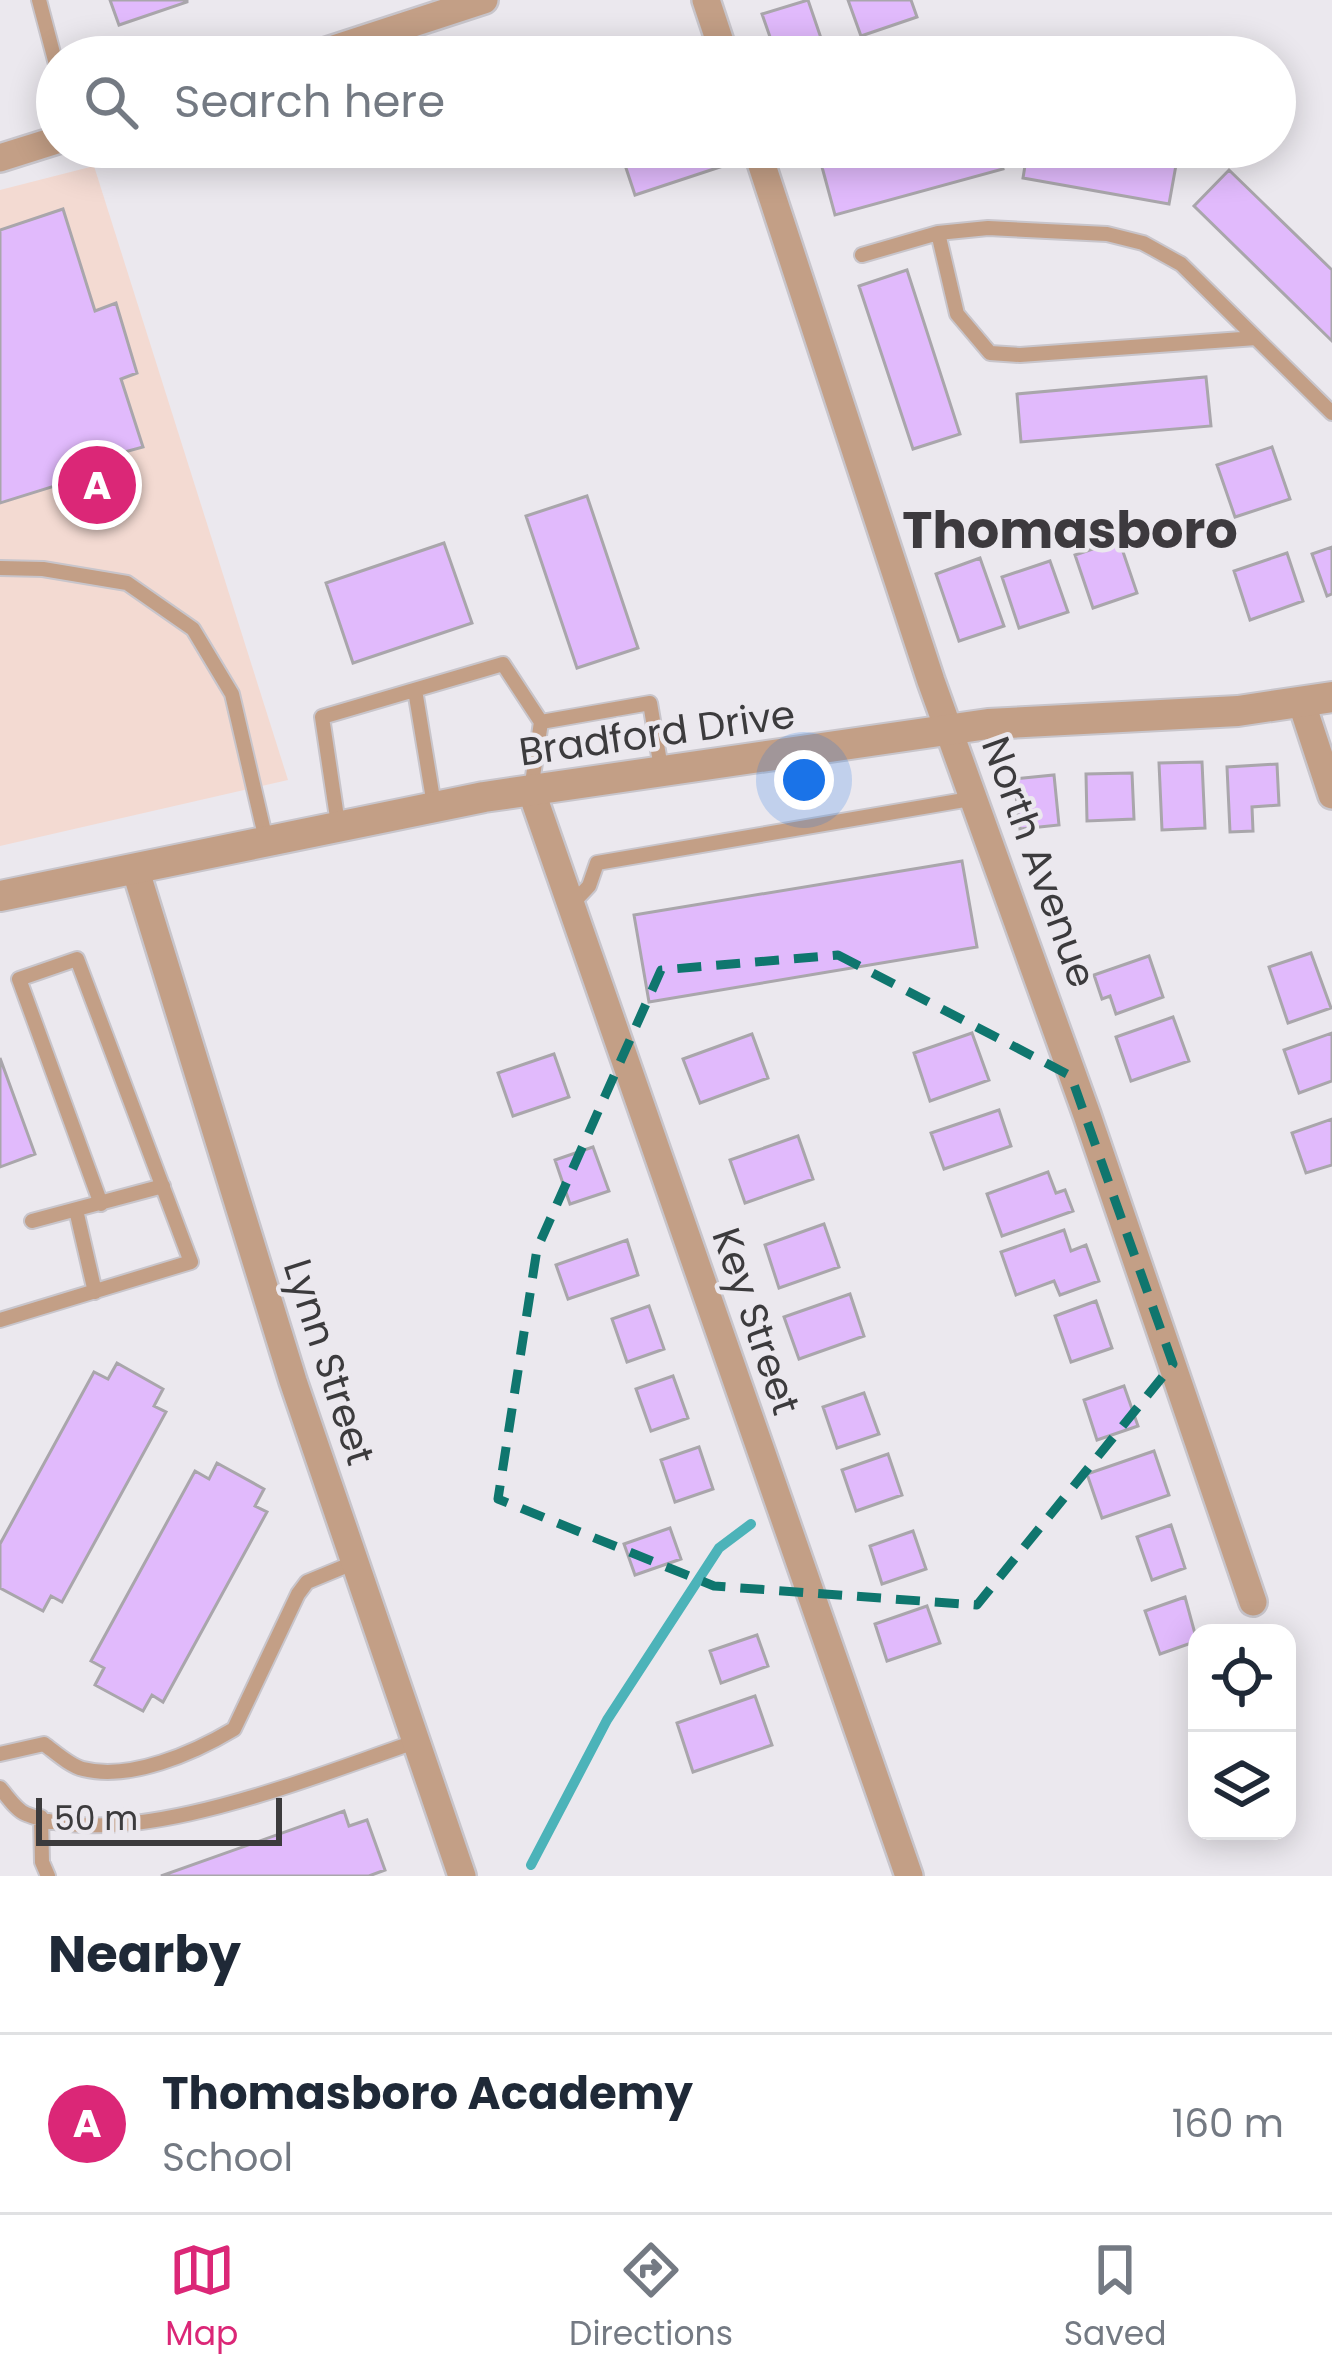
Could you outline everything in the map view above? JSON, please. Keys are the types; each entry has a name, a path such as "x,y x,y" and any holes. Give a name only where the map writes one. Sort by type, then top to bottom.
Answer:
{"street":[{"path":"373,36 484,0"},
{"path":"706,0 718,36"},
{"path":"0,158 36,147"},
{"name":"North Avenue","path":"763,168 950,730 1252,1602"},
{"path":"1317,701 1332,795"},
{"name":"Bradford Drive","path":"0,896 338,824 531,790 988,724 1317,701"},
{"name":"Key Street","path":"531,790 909,1876"},
{"name":"Lynn Street","path":"136,868 353,1563 462,1876"}],"lane":[{"path":"39,0 49,36"},
{"path":"862,255 938,233 988,227 1107,234 1144,243 1181,264 1332,412"},
{"path":"938,233 957,314 990,353 1020,356 1256,338"},
{"path":"0,568 43,569 127,584 193,628 232,694 266,840"},
{"path":"338,824 322,717 502,664 541,722 531,790"},
{"path":"415,690 434,805"},
{"path":"541,722 650,703 662,774"},
{"path":"571,905 589,886 598,863 976,799"},
{"path":"0,1320 191,1262 77,959 19,979 101,1204"},
{"path":"32,1221 163,1186"},
{"path":"76,1210 95,1292"},
{"path":"0,1754 44,1744 80,1769 130,1771 216,1741 234,1729 307,1582 353,1563"},
{"path":"0,1788 22,1813 41,1817 92,1826 152,1820 228,1804 416,1742"},
{"path":"41,1817 48,1876"}],"highlighted area":[{"path":"838,955 1071,1076 1173,1364 977,1605 714,1586 498,1499 537,1249 661,970"}],"shaded area":[{"path":"95,168 288,780 0,846 0,190"}],"building":[{"path":"110,0 187,0 187,2 119,25"},
{"path":"808,0 820,36 770,36 762,14"},
{"path":"848,0 911,0 917,17 861,36"},
{"path":"626,168 717,168 635,195"},
{"path":"822,168 1003,168 1003,169 835,215"},
{"path":"1025,168 1175,168 1169,204 1023,178"},
{"path":"1229,170 1332,270 1332,341 1194,206"},
{"path":"63,209 95,311 116,303 137,373 121,379 143,447 117,454 119,466 0,503 0,230"},
{"path":"907,270 960,434 913,449 859,286"},
{"path":"1206,377 1211,426 1021,442 1017,394"},
{"path":"1272,447 1290,499 1235,517 1217,465"},
{"path":"587,496 638,648 577,668 526,516"},
{"path":"1119,540 1137,593 1093,608 1075,555"},
{"path":"444,543 472,623 353,663 326,583"},
{"path":"1332,547 1332,594 1327,596 1312,554"},
{"path":"1287,553 1303,601 1250,620 1234,571"},
{"path":"980,558 1004,626 959,641 936,574"},
{"path":"1050,561 1068,612 1019,628 1002,577"},
{"path":"1202,762 1205,828 1162,830 1159,763"},
{"path":"1277,764 1279,805 1252,807 1253,831 1230,832 1227,767"},
{"path":"1132,773 1134,819 1087,821 1086,774"},
{"path":"1054,775 1059,825 1020,829 1014,779"},
{"path":"962,861 977,947 649,1002 634,915"},
{"path":"1311,953 1331,1008 1288,1023 1269,967"},
{"path":"1149,956 1163,997 1116,1014 1110,996 1102,999 1094,975"},
{"path":"1173,1017 1189,1061 1131,1081 1116,1037"},
{"path":"972,1033 989,1080 930,1101 914,1053"},
{"path":"1332,1033 1332,1081 1299,1093 1284,1050"},
{"path":"752,1034 768,1078 700,1103 683,1059"},
{"path":"554,1054 569,1097 513,1116 498,1073"},
{"path":"0,1058 35,1154 0,1167"},
{"path":"999,1110 1011,1146 944,1169 931,1133"},
{"path":"1332,1119 1332,1165 1306,1173 1292,1133"},
{"path":"798,1136 813,1179 745,1203 730,1160"},
{"path":"593,1147 609,1191 570,1204 555,1160"},
{"path":"1048,1172 1056,1193 1065,1190 1073,1211 1002,1236 987,1194"},
{"path":"824,1224 839,1267 779,1288 765,1245"},
{"path":"1064,1230 1071,1251 1086,1245 1099,1281 1060,1295 1054,1281 1016,1295 1001,1252"},
{"path":"627,1240 638,1275 568,1299 556,1265"},
{"path":"850,1294 864,1336 799,1359 784,1317"},
{"path":"1096,1301 1112,1348 1071,1362 1055,1316"},
{"path":"649,1306 664,1349 627,1362 612,1319"},
{"path":"117,1363 163,1389 154,1406 166,1412 62,1602 51,1596 43,1611 0,1588 0,1544 94,1372 108,1379"},
{"path":"673,1376 688,1418 651,1431 636,1389"},
{"path":"1124,1386 1138,1426 1097,1440 1084,1400"},
{"path":"864,1393 879,1434 837,1448 823,1407"},
{"path":"699,1447 713,1489 675,1502 661,1460"},
{"path":"1154,1451 1169,1495 1102,1518 1087,1474"},
{"path":"888,1454 902,1495 856,1511 842,1470"},
{"path":"217,1463 264,1489 255,1506 267,1512 163,1702 152,1695 143,1711 95,1685 104,1668 91,1661 195,1471 209,1479"},
{"path":"1171,1525 1185,1568 1152,1580 1137,1537"},
{"path":"670,1528 681,1559 635,1575 624,1544"},
{"path":"913,1531 926,1569 882,1584 870,1546"},
{"path":"1185,1597 1192,1624 1188,1624 1188,1644 1160,1654 1145,1611"},
{"path":"927,1606 940,1643 887,1661 875,1624"},
{"path":"757,1635 768,1666 721,1683 710,1651"},
{"path":"755,1696 772,1745 693,1772 677,1723"},
{"path":"344,1811 349,1826 367,1820 385,1870 369,1876 161,1876"}],"waterway":[{"path":"531,1865 607,1720 719,1548 751,1524"}],"place":[{"name":"Thomasboro Academy","path":"97,485"}],"district":[{"name":"Thomasboro","path":"1070,530"}]}
